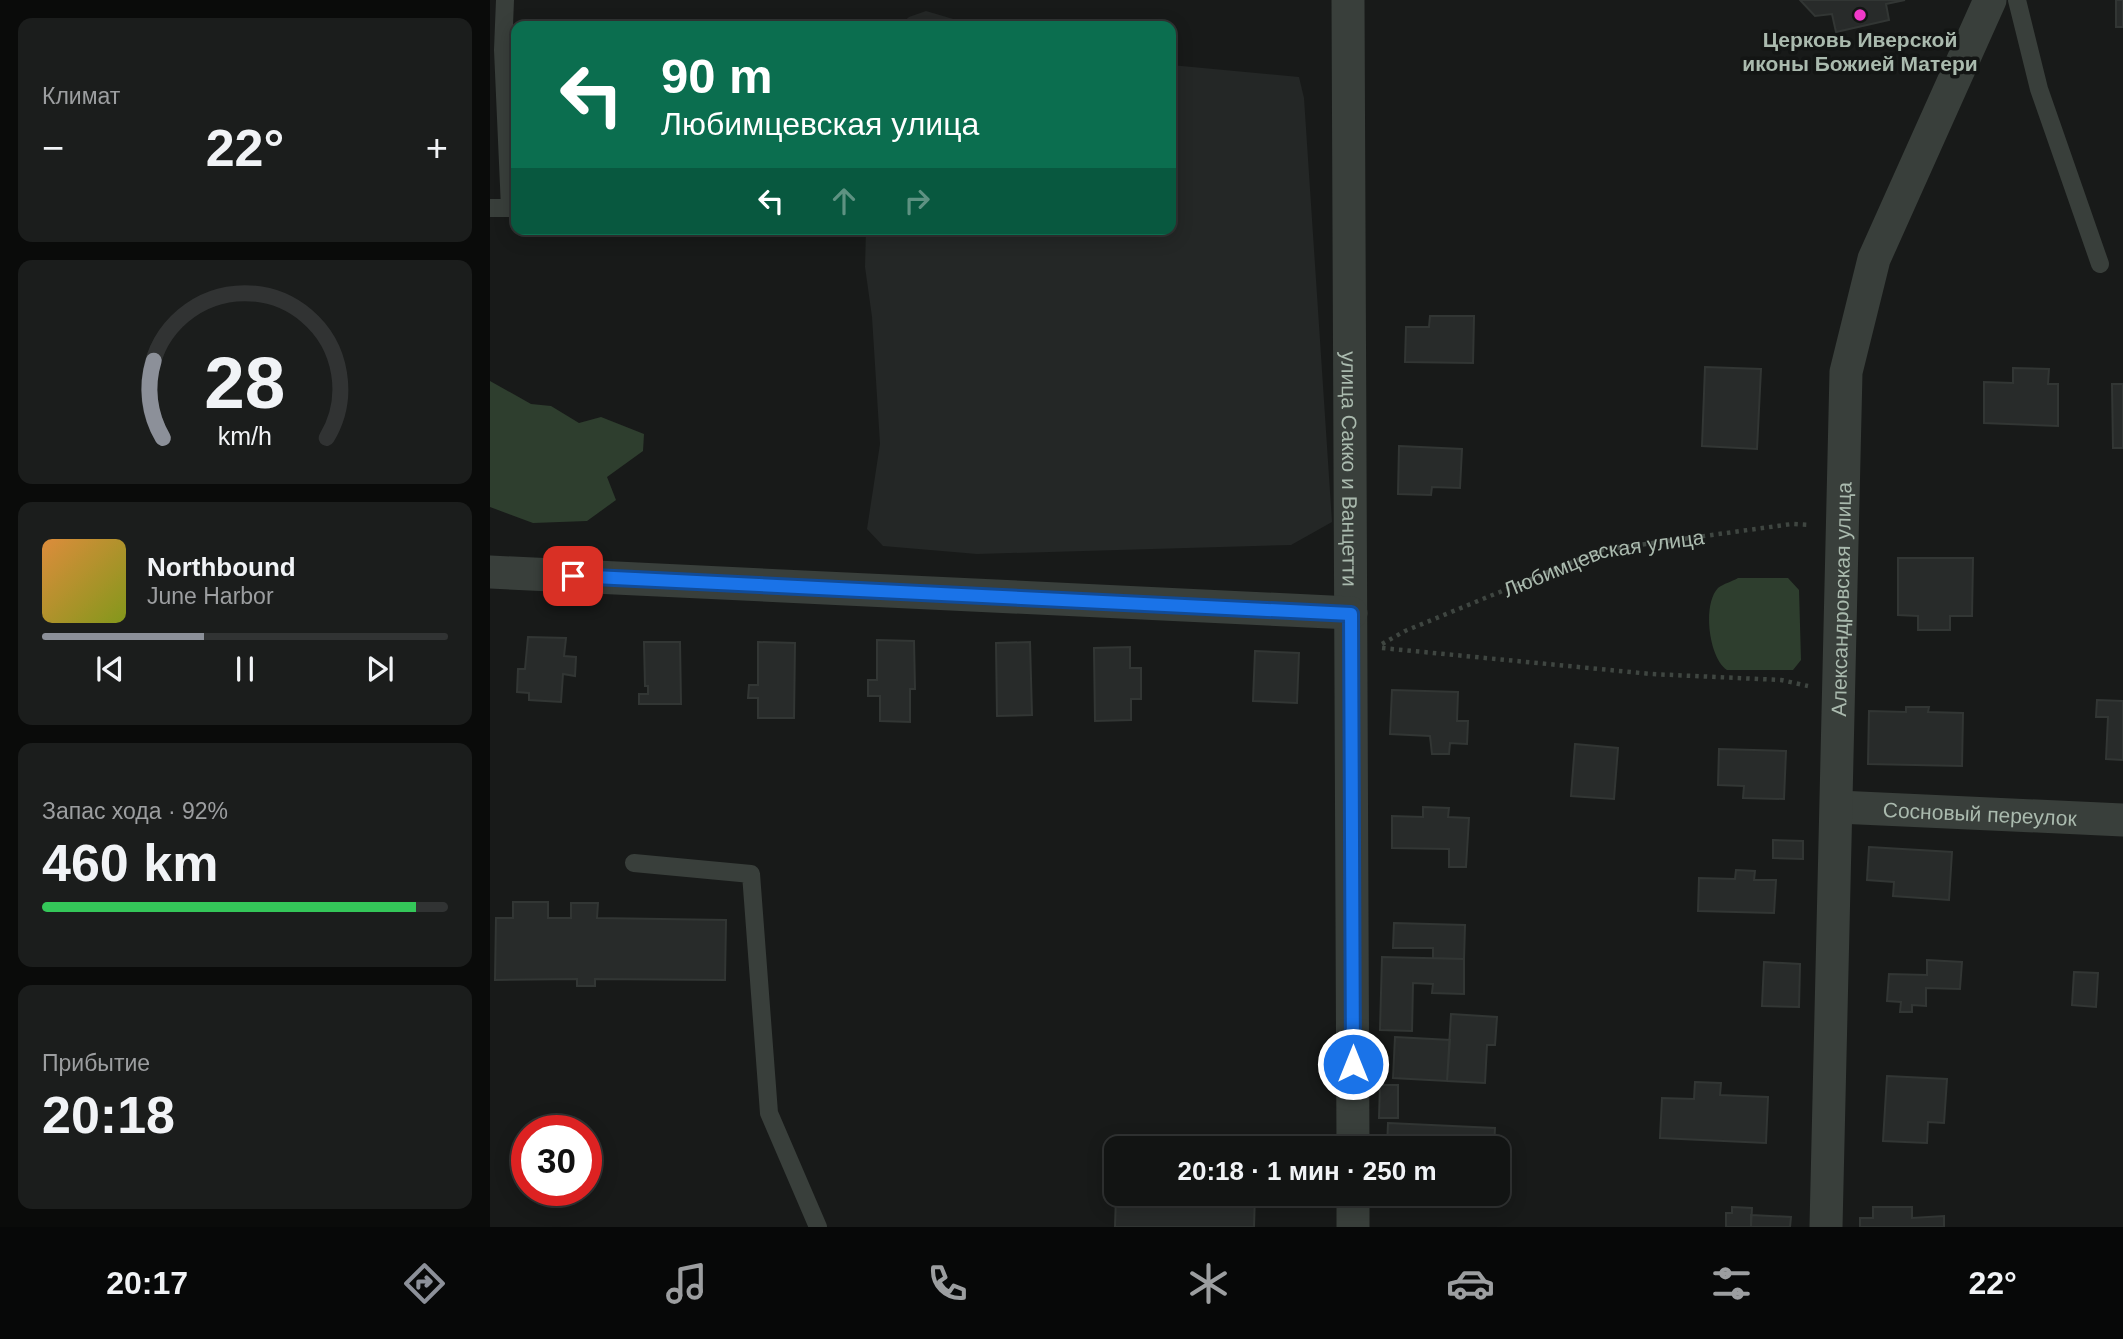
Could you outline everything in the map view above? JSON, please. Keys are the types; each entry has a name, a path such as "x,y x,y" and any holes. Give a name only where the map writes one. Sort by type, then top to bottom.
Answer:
{"street":[{"name":"улица Сакко и Ванцетти","path":"1348,0 1353,1136"},
{"name":"Александровская улица","path":"1826,1227 1838,807 1846,372 1874,259 1990,0"},
{"path":"490,572 1351,614"},
{"name":"Сосновый переулок","path":"1838,807 2123,820"},
{"path":"1353,1206 1353,1227"}],"lane":[{"path":"490,208 510,208 503,50 505,0"},
{"path":"2017,0 2039,89 2100,264"},
{"path":"634,863 751,874 769,1113 818,1227"}],"path":[{"name":"Любимцевская улица","path":"1840,692 1781,680 1651,674 1377,648 1405,631 1602,550 1792,524 1843,527"}],"shaded area":[{"path":"926,11 960,21 905,21"},
{"path":"1176,65 1299,77 1304,98 1332,522 1291,545 977,554 883,546 867,529 880,444 872,317 865,267 866,235 1176,235"},
{"path":"490,381 531,404 551,406 579,423 601,417 644,434 643,451 607,477 616,500 587,521 533,523 490,507"},
{"path":"1738,578 1788,578 1799,590 1801,660 1793,670 1727,670 1721,664 1712,643 1710,606 1718,588"}],"building":[{"name":"Церковь Иверской иконы Божией Матери","path":"1800,0 1905,0 1886,4 1889,20 1836,32 1832,14 1815,16"},
{"path":"2116,0 2123,0 2123,27 2116,27"},
{"path":"1430,316 1474,316 1473,363 1405,362 1406,327 1429,327"},
{"path":"1705,367 1761,369 1757,449 1702,446"},
{"path":"2013,368 2049,369 2048,384 2058,384 2058,426 1984,423 1984,382 2013,383"},
{"path":"2112,384 2123,384 2123,448 2113,448"},
{"path":"1399,446 1462,449 1460,488 1432,487 1431,495 1398,494"},
{"path":"1898,558 1973,558 1972,616 1950,616 1950,630 1918,630 1918,616 1898,615"},
{"path":"528,637 566,638 564,656 576,657 575,676 563,674 561,702 529,700 529,693 517,692 518,669 525,669"},
{"path":"877,640 914,641 915,689 910,689 910,722 880,721 880,696 868,696 868,680 877,680"},
{"path":"644,642 680,642 681,704 639,704 639,694 648,694 648,686 645,686"},
{"path":"758,642 795,643 794,718 758,718 758,698 748,698 749,685 758,685"},
{"path":"1030,642 1032,715 997,716 996,643"},
{"path":"1130,647 1130,668 1141,668 1141,699 1131,699 1131,720 1095,721 1094,648"},
{"path":"1255,651 1299,653 1297,703 1253,701"},
{"path":"1392,690 1458,692 1457,721 1468,721 1467,744 1450,743 1449,754 1432,754 1430,736 1390,734"},
{"path":"2097,700 2123,701 2123,760 2106,759 2108,717 2096,717"},
{"path":"1906,707 1929,707 1928,712 1963,713 1962,766 1868,764 1869,711 1906,712"},
{"path":"1575,744 1618,748 1614,799 1571,796"},
{"path":"1719,749 1786,751 1784,799 1743,798 1744,786 1718,785"},
{"path":"1423,807 1449,808 1448,817 1469,818 1466,867 1449,867 1449,849 1392,848 1392,816 1423,817"},
{"path":"1773,840 1803,841 1803,859 1773,858"},
{"path":"1869,847 1952,852 1949,900 1893,896 1894,882 1867,880"},
{"path":"1736,870 1755,871 1754,880 1776,880 1774,913 1698,911 1699,878 1735,879"},
{"path":"513,902 548,902 548,918 571,918 571,903 598,903 597,918 726,920 725,980 595,979 595,986 577,986 577,979 495,980 496,918 513,918"},
{"path":"1394,923 1465,925 1464,959 1433,958 1433,948 1393,948"},
{"path":"1382,957 1464,959 1464,994 1432,993 1433,984 1413,983 1412,1031 1380,1030"},
{"path":"1927,960 1962,962 1960,989 1926,988 1926,1006 1912,1005 1912,1012 1900,1012 1901,1002 1887,1001 1889,974 1927,975"},
{"path":"1764,962 1800,964 1799,1007 1762,1006"},
{"path":"2074,972 2098,973 2096,1007 2072,1005"},
{"path":"1451,1014 1497,1017 1495,1045 1487,1045 1485,1083 1447,1081"},
{"path":"1395,1037 1450,1040 1447,1081 1393,1078"},
{"path":"1887,1076 1947,1079 1944,1123 1928,1122 1927,1143 1883,1141"},
{"path":"1695,1082 1721,1083 1720,1095 1768,1097 1766,1143 1660,1138 1662,1098 1694,1099"},
{"path":"1380,1085 1398,1085 1398,1118 1379,1118"},
{"path":"1388,1123 1495,1128 1495,1136 1387,1136"},
{"path":"1116,1206 1255,1206 1254,1227 1115,1227"},
{"path":"1732,1207 1752,1208 1751,1227 1726,1227 1726,1213 1732,1213"},
{"path":"1873,1207 1912,1207 1912,1218 1944,1216 1944,1227 1860,1227 1860,1218 1873,1218"},
{"path":"1751,1215 1791,1217 1790,1227 1751,1227"}],"place":[{"name":"Церковь Иверской иконы Божией Матери","path":"1860,15"}],"route":[{"path":"573,576 1351,614 1353,1064"}]}
